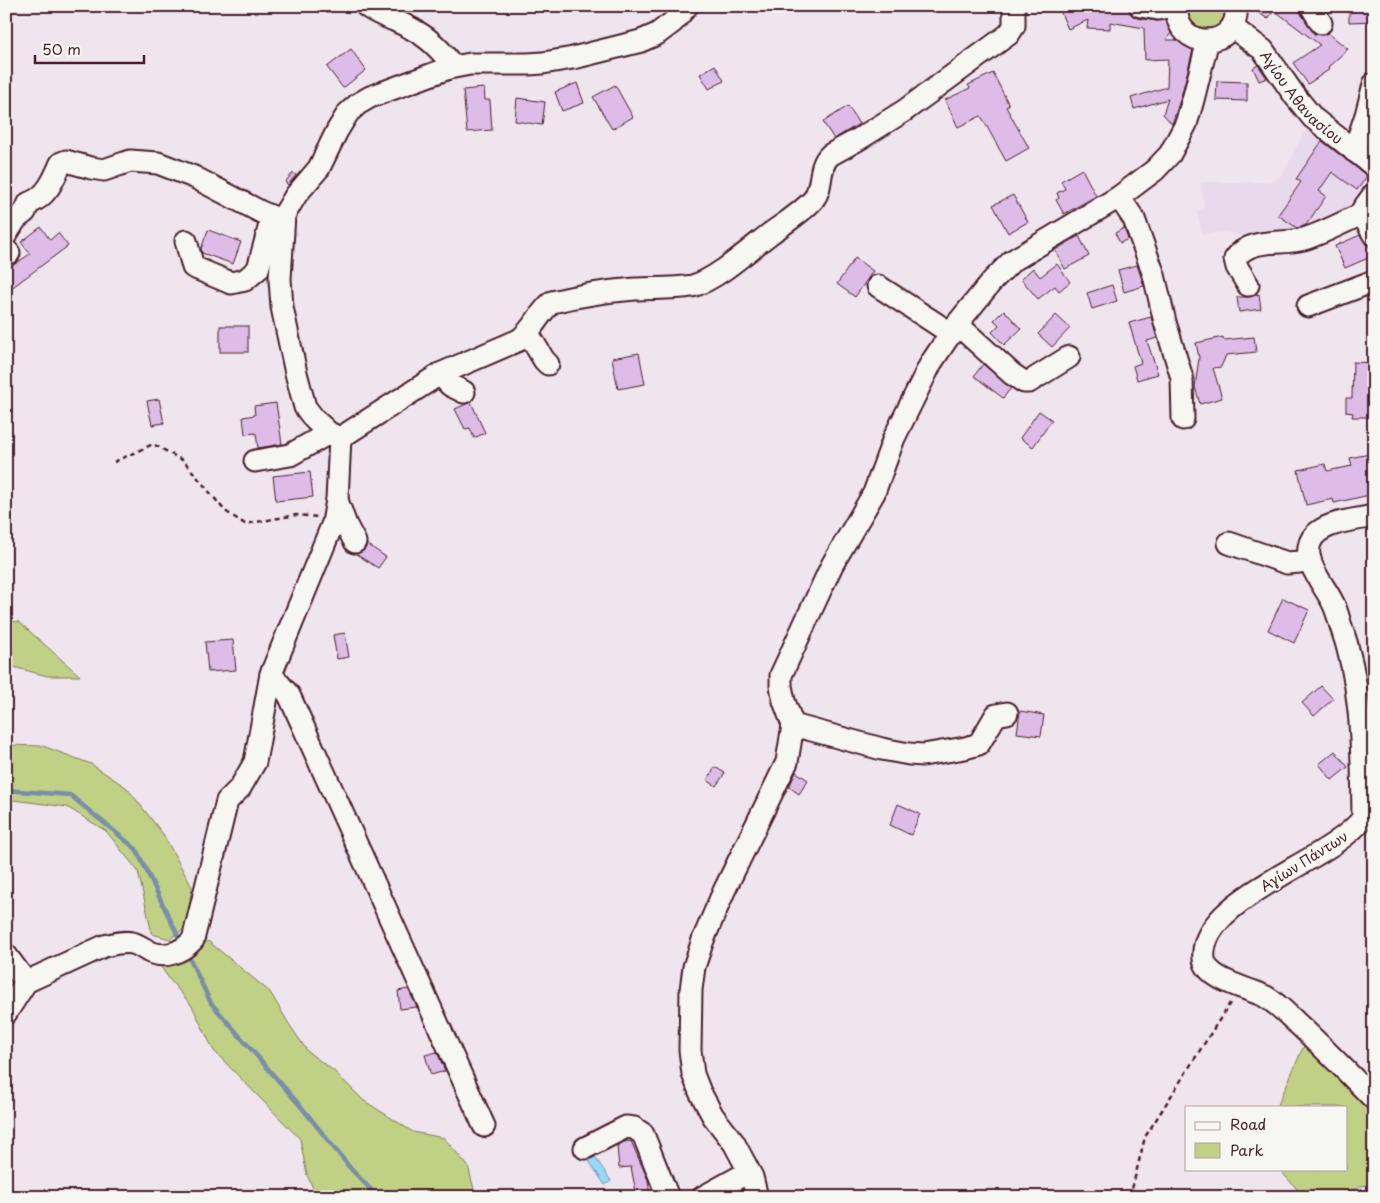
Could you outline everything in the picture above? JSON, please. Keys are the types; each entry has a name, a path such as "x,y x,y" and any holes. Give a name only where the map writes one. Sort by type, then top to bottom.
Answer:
{"street":[{"path":"366,6 378,14 426,37 444,54 453,67"},
{"path":"186,241 193,267 231,283 245,280 258,269 278,219 284,215 293,200 319,168 337,131 352,108 370,97 391,88 453,67 470,64 543,63 573,58 634,43 657,34 673,22 687,6"},
{"path":"255,461 290,455 335,436 440,374 519,340 528,333 543,309 552,302 631,289 693,286 707,279 725,268 801,211 814,199 826,158 904,111 1009,34 1014,26 1014,6"},
{"path":"1140,6 1158,9 1172,6"},
{"path":"1178,6 1178,18 1184,30 1194,38 1208,40 1220,37 1234,17"},
{"name":"Αγίου Αθανασίου","path":"1234,17 1264,50 1295,96 1313,118 1374,166"},
{"path":"757,1197 752,1177 734,1143 713,1116 700,1092 694,1074 690,1050 691,990 694,966 703,940 724,891 787,762 793,725 784,700 781,675 832,565 874,494 894,438 932,363 954,329 993,280 1012,261 1118,197 1159,166 1176,146 1186,124 1194,100 1208,40"},
{"path":"1354,151 1374,84"},
{"path":"7,246 16,219 30,214 54,181 63,161 104,170 135,160 158,163 178,170 278,219"},
{"path":"1374,194 1363,209 1362,214 1374,235"},
{"path":"1118,197 1136,224 1154,274 1165,322 1182,378 1183,418"},
{"path":"1248,285 1237,267 1235,259 1239,253 1256,245 1304,239 1362,214"},
{"path":"278,219 282,307 296,373 305,407 315,420 335,436"},
{"path":"1308,306 1374,281"},
{"path":"878,286 954,329 1024,382 1030,382 1069,357"},
{"path":"528,333 548,364"},
{"path":"440,374 450,386 464,392"},
{"path":"6,1013 26,982 104,946 116,943 134,943 164,956 181,949 195,935 227,801 240,788 255,762 271,674 335,509 335,436"},
{"path":"335,509 355,542"},
{"path":"1229,544 1286,563 1300,562 1310,559 1308,550 1314,534 1334,525 1374,516"},
{"name":"Αγίων Πάντων","path":"1310,559 1333,603 1353,661 1362,730 1363,818 1356,828 1344,838 1266,884 1228,911 1206,938 1204,961 1209,970 1219,978 1257,992 1273,1001 1374,1099"},
{"path":"271,674 289,695 484,1126"},
{"path":"793,725 882,749 923,755 979,744 996,716 1007,713"},
{"path":"6,955 26,982"},
{"path":"585,1148 626,1127 634,1128 644,1134 668,1197"},
{"path":"703,1197 743,1175 748,1170"}],"path":[{"path":"114,462 153,444 184,461 224,511 245,524 335,509"},
{"path":"1130,1197 1145,1137 1241,987"}],"shaded area":[{"path":"1313,114 1374,164 1374,186 1366,199 1312,234 1261,239 1223,232 1203,235 1197,211 1204,208 1201,182 1267,182 1276,180 1282,175"}],"green space":[{"path":"1185,6 1232,6 1218,33 1196,26"},
{"path":"6,620 19,622 80,676 47,676 6,665"},
{"path":"6,745 43,746 91,764 127,788 163,834 192,887 186,927 170,939 152,934 138,871 106,831 67,807 6,799"},
{"path":"208,941 270,992 308,1052 334,1071 363,1100 413,1132 444,1138 468,1166 476,1197 317,1197 307,1175 300,1139 214,1051 192,1006 170,980 155,958 195,952"},
{"path":"1309,1034 1374,1107 1374,1182 1332,1197 1304,1197 1280,1170 1348,1170 1348,1106 1277,1106"}],"water":[{"path":"595,1157 611,1181 605,1185 589,1161"}],"building":[{"path":"1058,6 1128,6 1132,15 1137,18 1156,21 1166,20 1171,33 1166,40 1176,40 1193,50 1172,124 1163,114 1168,99 1134,109 1131,98 1167,87 1168,59 1145,60 1144,28 1110,22 1110,29 1087,28 1088,20 1068,29"},
{"path":"1248,6 1293,6 1300,12 1314,34 1322,35 1328,33 1348,49 1328,67 1330,69 1308,84 1293,63 1320,45 1274,10 1268,19"},
{"path":"1349,6 1374,6 1374,21 1349,22"},
{"path":"351,49 366,70 343,88 327,67"},
{"path":"715,65 724,81 709,89 700,74"},
{"path":"1258,65 1267,78 1259,81 1253,68"},
{"path":"993,73 1009,105 1006,107 1029,148 1006,161 981,116 958,127 945,100 970,88 968,85"},
{"path":"1217,81 1247,82 1247,101 1216,100"},
{"path":"577,83 584,103 562,111 555,92"},
{"path":"615,85 633,117 612,129 593,97"},
{"path":"484,88 485,100 490,100 492,130 467,132 463,90"},
{"path":"517,98 545,102 542,125 515,121"},
{"path":"848,106 859,124 834,139 823,122"},
{"path":"1322,141 1367,176 1357,190 1332,172 1319,191 1326,196 1306,225 1297,228 1278,215 1301,182 1296,179"},
{"path":"1082,169 1096,196 1064,214 1056,200 1059,198 1057,193 1065,189 1061,181"},
{"path":"293,173 296,175 288,185 285,182"},
{"path":"1013,195 1028,222 1008,233 993,205"},
{"path":"41,227 50,240 58,233 68,246 6,292 6,270 30,254 21,242"},
{"path":"1124,228 1128,239 1120,243 1115,233"},
{"path":"208,230 241,242 233,264 202,253 201,249"},
{"path":"1360,235 1369,246 1373,256 1345,268 1335,246"},
{"path":"1079,236 1089,256 1065,269 1055,250"},
{"path":"855,258 873,271 855,297 837,284"},
{"path":"1057,264 1070,282 1059,291 1055,286 1038,299 1021,279 1033,268 1040,277"},
{"path":"1137,265 1144,286 1124,292 1118,270"},
{"path":"1112,285 1117,301 1092,309 1087,293"},
{"path":"1259,294 1261,309 1239,312 1237,297 1249,297"},
{"path":"1004,310 1021,329 1004,345 992,332 999,325 994,320"},
{"path":"1056,315 1070,328 1052,347 1038,334"},
{"path":"1151,317 1157,338 1147,341 1158,374 1137,380 1133,366 1141,363 1129,323"},
{"path":"220,326 248,326 248,352 220,352"},
{"path":"1223,337 1224,340 1254,337 1256,352 1226,355 1221,367 1213,368 1222,398 1200,404 1195,387 1199,358 1196,343"},
{"path":"639,353 645,384 618,389 612,358"},
{"path":"1353,362 1374,363 1374,417 1352,417 1353,413 1346,412 1346,398 1352,398"},
{"path":"983,364 1011,388 1003,398 974,376"},
{"path":"159,399 164,423 152,425 147,401"},
{"path":"471,402 485,433 474,438 470,428 465,429 455,409"},
{"path":"276,403 282,444 258,448 256,433 245,434 243,417 255,415 254,406"},
{"path":"1039,411 1052,420 1033,447 1020,438"},
{"path":"1374,453 1374,494 1334,503 1333,499 1306,505 1298,470 1325,464 1327,471 1352,466 1350,458"},
{"path":"310,472 313,497 276,501 273,476"},
{"path":"367,544 386,557 378,568 356,554 365,549"},
{"path":"1283,598 1309,610 1294,643 1268,630"},
{"path":"345,633 349,657 337,659 333,635"},
{"path":"233,640 236,670 208,672 205,642"},
{"path":"1321,686 1333,699 1314,716 1302,703"},
{"path":"1020,711 1044,715 1041,736 1017,733"},
{"path":"1335,751 1348,767 1332,780 1319,764"},
{"path":"715,767 725,773 716,786 707,780"},
{"path":"796,772 808,780 799,794 789,787"},
{"path":"898,804 920,814 911,835 890,825"},
{"path":"408,989 417,1007 400,1009 398,991"},
{"path":"437,1052 445,1071 431,1075 425,1055"},
{"path":"631,1141 648,1180 650,1197 637,1197 631,1167 619,1168 617,1146"}],"waterway":[{"path":"6,790 70,795 136,849 181,942"},
{"path":"187,953 211,1003 303,1109 351,1169 378,1197"}]}
